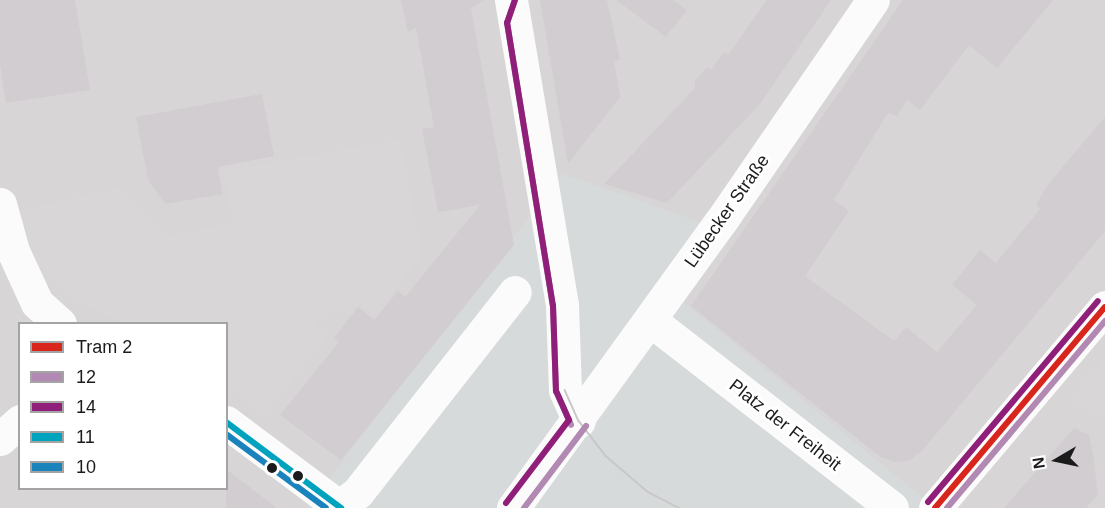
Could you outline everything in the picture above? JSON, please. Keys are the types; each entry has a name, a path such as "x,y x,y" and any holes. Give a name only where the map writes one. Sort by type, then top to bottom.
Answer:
{"street":[{"name":"Lübecker Straße","path":"513,508 579,421 873,0"},
{"path":"517,7 562,305 565,390 579,421"},
{"path":"0,204 13,251 37,303 58,322"},
{"path":"228,423 340,507 357,492 515,292"},
{"path":"935,508 1105,307"},
{"name":"Platz der Freiheit","path":"650,320 892,508"},
{"path":"0,439 18,424"}],"shaded area":[{"path":"0,0 1105,0 1105,508 0,508"},
{"path":"400,140 423,256 372,315 359,304 348,316 334,306 313,326 327,336 263,416 228,385 228,322 125,322 83,305 45,272 34,256 20,210 119,188 166,236 232,224 224,170"},
{"path":"562,174 723,230 678,298 935,508 307,508"},
{"path":"1105,358 1105,417 1070,399"}],"building":[{"path":"0,0 75,0 90,90 6,103 0,64"},
{"path":"401,0 484,0 471,8 514,245 341,460 280,415 339,342 334,338 358,307 374,320 398,291 405,297 480,205 438,212 422,129 434,127 416,28 408,32"},
{"path":"540,0 607,0 620,60 614,61 620,97 568,164"},
{"path":"616,0 673,0 687,10 666,37"},
{"path":"767,0 831,0 760,104 667,203 604,184 695,88 695,81 707,67 711,70 724,52 728,55"},
{"path":"903,0 1053,0 997,68 969,45 920,110 907,100 897,116 888,113 834,200 849,211 805,276 894,341 906,327 937,352 977,305 952,285 980,250 996,263 1041,208 1036,205 1049,183 1105,117 1105,231 922,451 908,461 894,462 879,456 691,306"},
{"path":"262,94 274,156 218,167 222,194 165,204 148,180 136,117"},
{"path":"1074,428 1089,435 1098,495 1086,508 1004,508"},
{"path":"228,471 277,508 226,508"}],"tram line":[{"name":"2","path":"935,508 1105,307"},
{"path":"565,390 579,421 606,456 648,492 679,508"}],"transit line":[{"name":"12","path":"515,0 507,23 553,306 556,391 571,425"},
{"name":"14","path":"506,503 569,420 556,391 553,306 507,23 515,0"},
{"name":"14","path":"928,502 1098,301"},
{"name":"12","path":"947,508 1105,321"},
{"name":"11","path":"228,423 341,508"},
{"name":"12","path":"524,508 586,426"},
{"name":"10","path":"228,435 326,508"}]}
